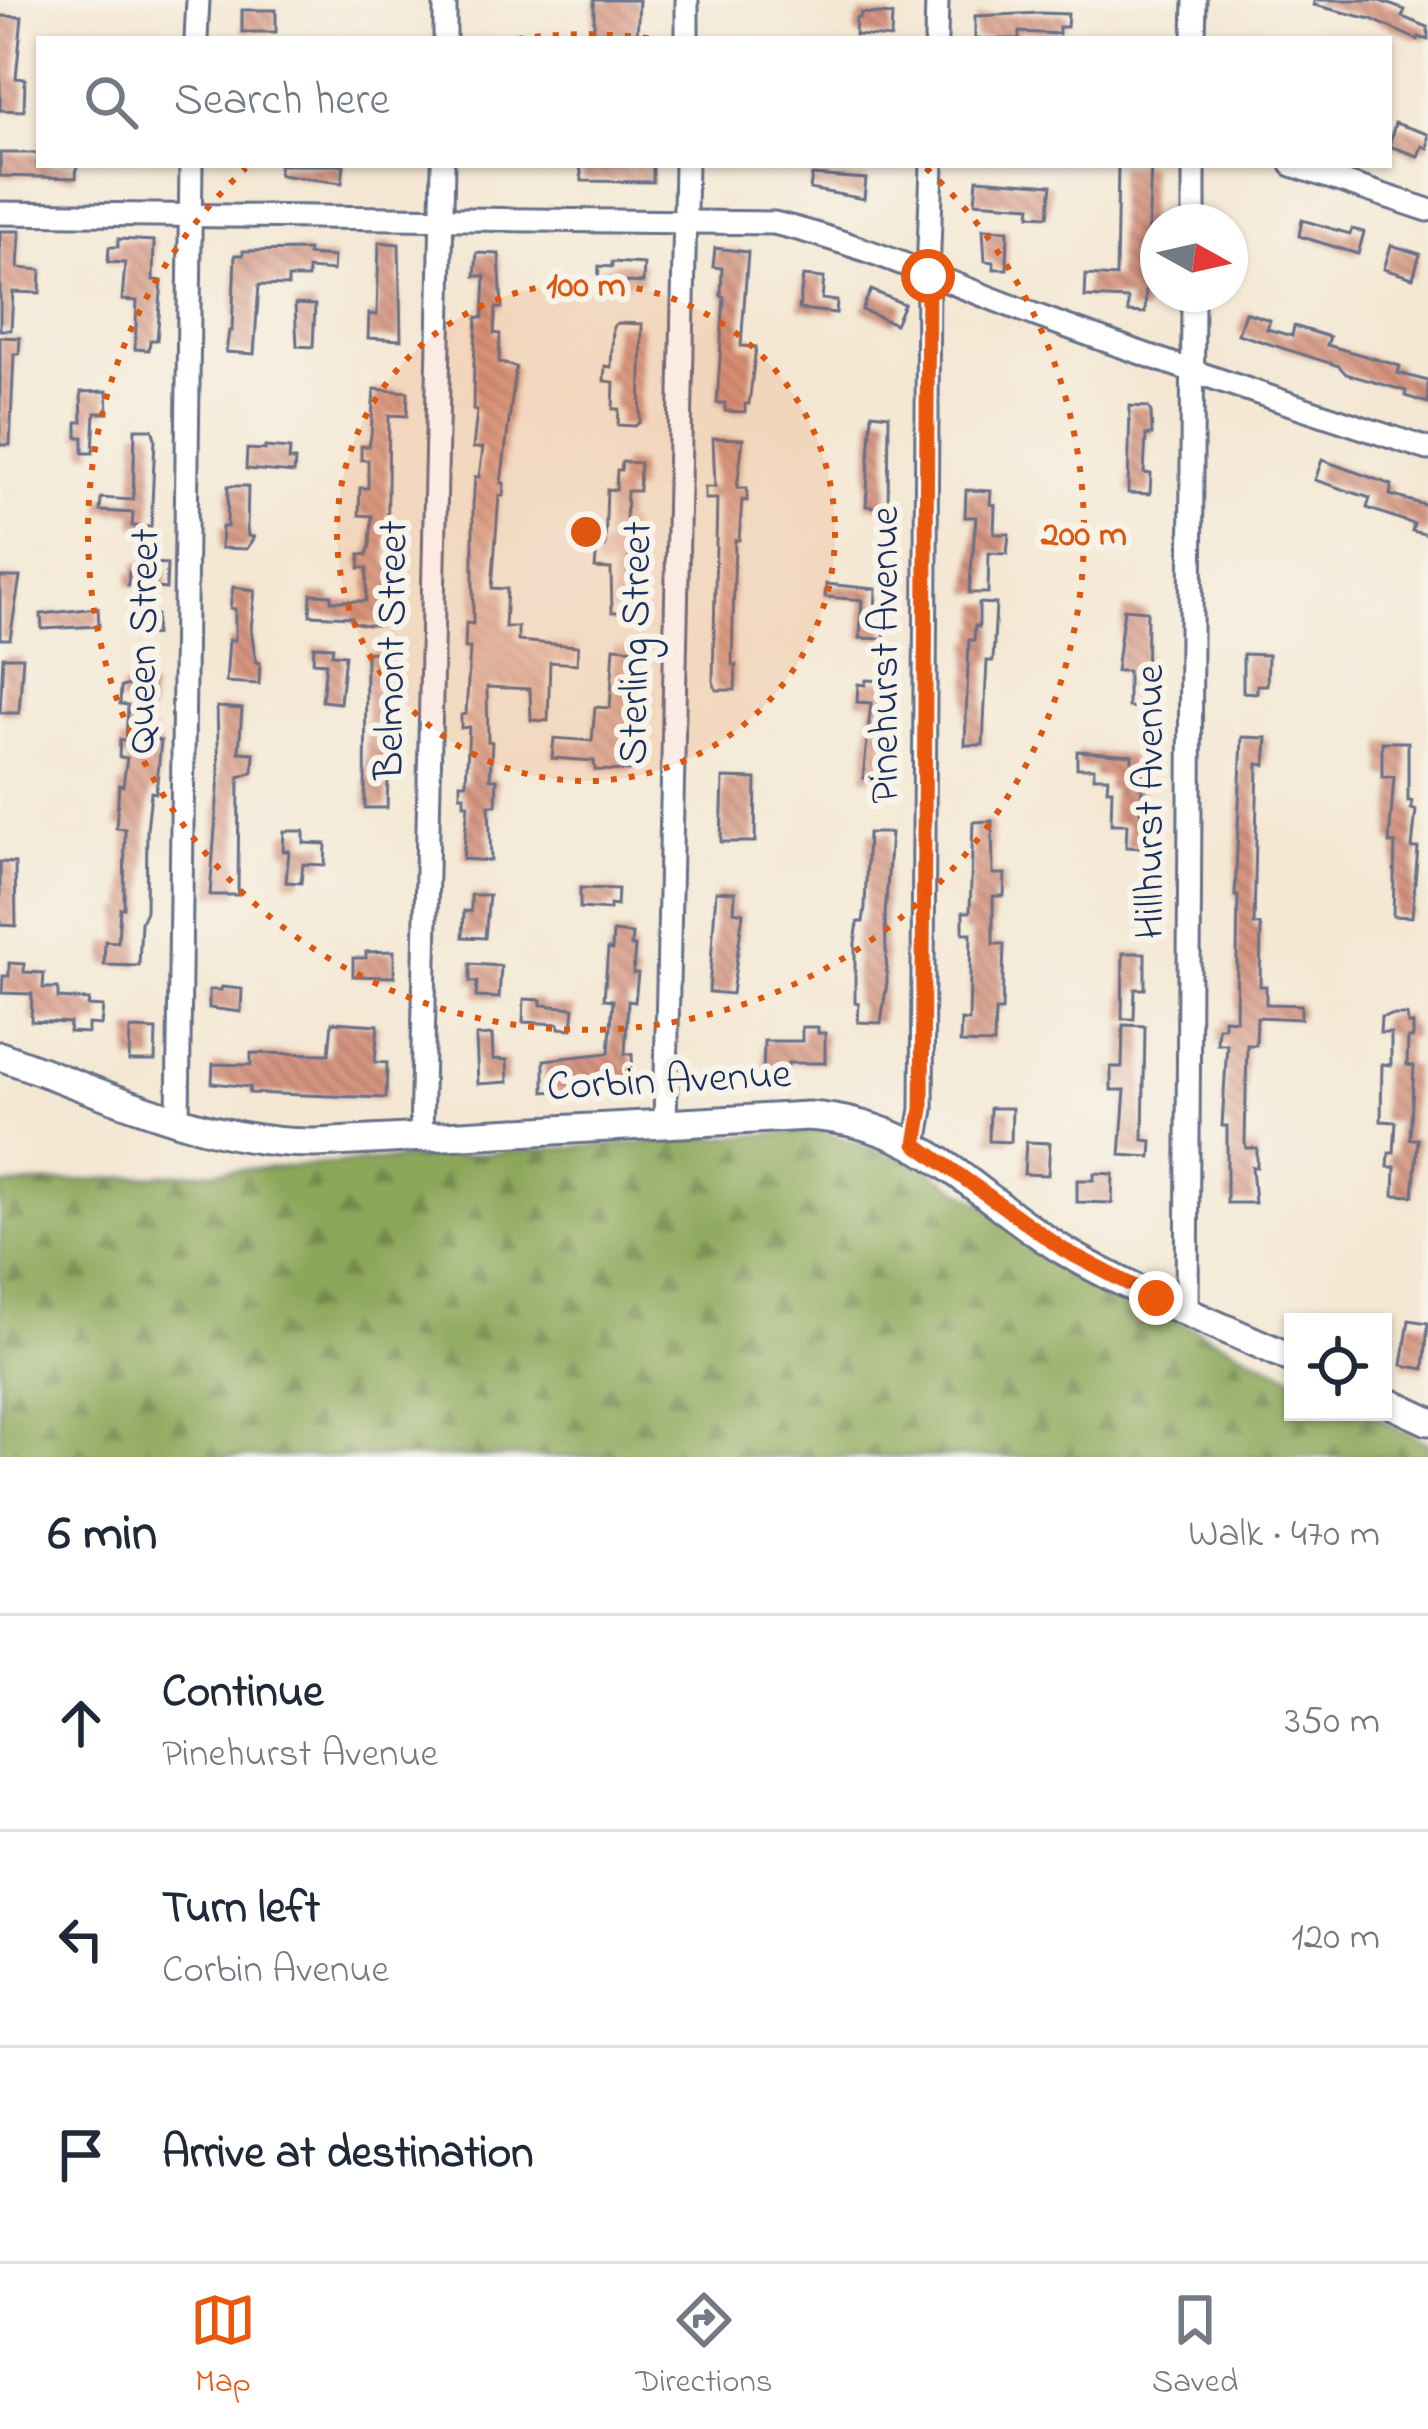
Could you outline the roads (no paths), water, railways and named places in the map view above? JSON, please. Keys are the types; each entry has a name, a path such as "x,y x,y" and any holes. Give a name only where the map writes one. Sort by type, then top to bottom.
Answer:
{"main road":[{"name":"Corbin Avenue","path":"0,1056 178,1118 264,1142 834,1118 877,1127 916,1144 1064,1250 1284,1355"},
{"path":"1392,1404 1428,1421"}],"street":[{"path":"196,36 197,0"},
{"path":"445,36 446,0"},
{"path":"687,0 687,36"},
{"path":"936,36 937,0"},
{"path":"1194,36 1195,0"},
{"name":"Queen Street","path":"178,1118 191,168"},
{"name":"Belmont Street","path":"421,1137 443,168"},
{"name":"Sterling Street","path":"664,1123 686,168"},
{"name":"Pinehurst Avenue","path":"916,1144 922,1109 932,168"},
{"path":"1194,168 1194,204"},
{"path":"1301,168 1428,210"},
{"path":"0,213 774,223 836,237 928,276 1193,373 1428,449"},
{"name":"Hillhurst Avenue","path":"1187,1310 1193,312"}]}
